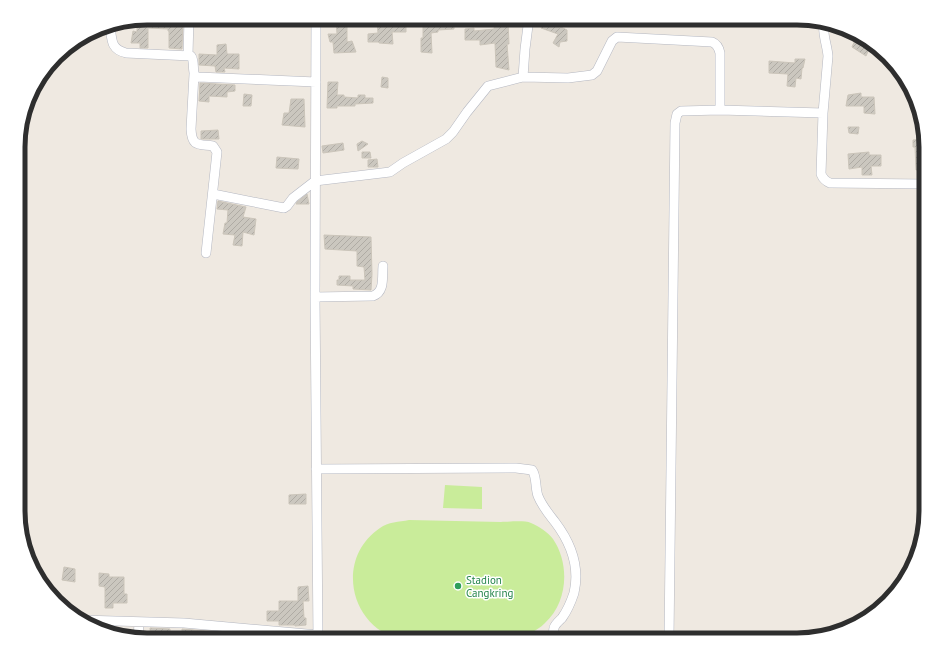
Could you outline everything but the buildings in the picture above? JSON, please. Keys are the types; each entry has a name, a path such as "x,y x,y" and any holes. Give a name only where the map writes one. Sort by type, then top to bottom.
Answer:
{"street":[{"path":"188,56 189,25"},
{"path":"316,25 315,297 318,633"},
{"path":"523,77 528,25"},
{"path":"824,28 823,34 828,49 828,56 823,113 822,178 825,181 835,183 919,184"},
{"path":"111,30 113,43 120,52 193,57 194,74 192,138 198,145 213,146 217,152 206,253"},
{"path":"213,194 284,208 293,198 315,181 390,172 446,138 453,132 462,118 488,86 523,77 568,78 592,75 597,71 612,41 617,37 715,43 719,48 720,53 720,110"},
{"path":"194,74 198,77 316,82"},
{"path":"670,633 675,123 677,114 681,111 720,110 823,113"},
{"path":"315,297 377,295 381,289 383,266"},
{"path":"316,469 516,468 532,470 534,472 535,487 538,496 547,513 567,540 572,550 576,566 576,585 572,599 566,611 555,625 554,633"},
{"path":"93,620 184,623 273,633"},
{"path":"138,633 139,622"}],"green space":[{"path":"445,485 482,487 482,509 443,508"},
{"name":"Stadion Cangkring","path":"409,520 516,521 531,523 537,526 553,539 562,560 564,582 558,605 553,614 542,626 530,633 385,633 371,622 360,608 354,592 353,574 357,557 366,541 380,528 386,524"}],"place":[{"name":"Stadion Cangkring","path":"458,586"}]}
